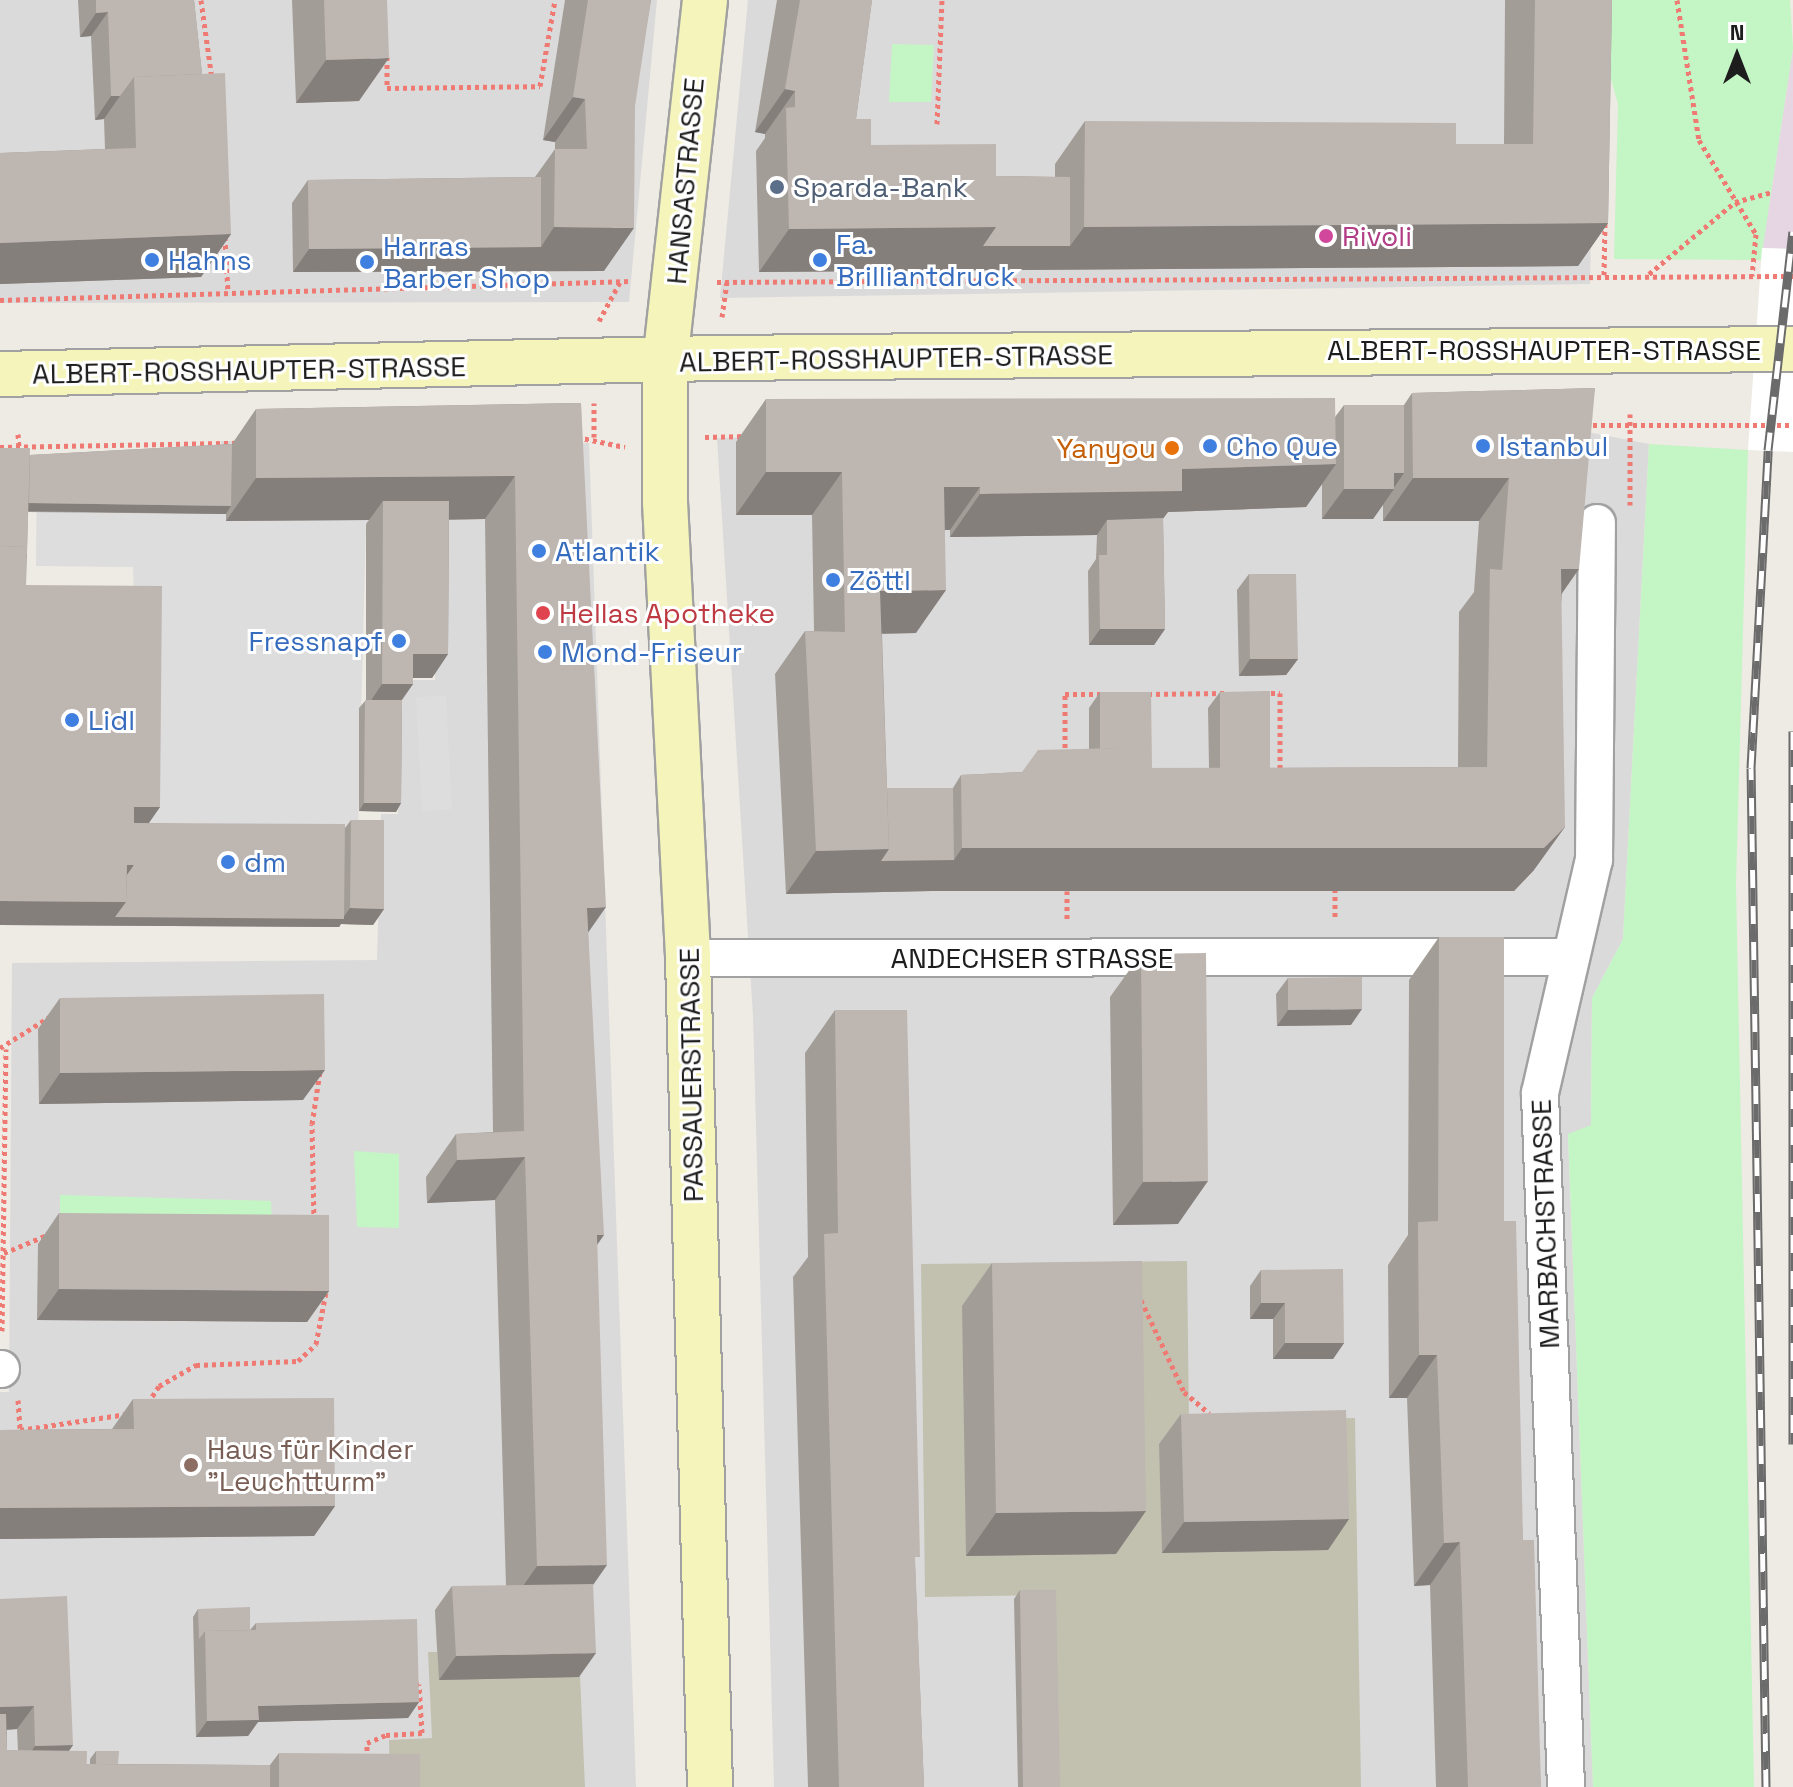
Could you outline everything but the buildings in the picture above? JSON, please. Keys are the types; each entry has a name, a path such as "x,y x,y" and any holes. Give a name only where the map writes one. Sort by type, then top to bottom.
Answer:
{"street":[{"name":"HANSASTRASSE","path":"665,363 705,0"},
{"name":"ALBERT-ROSSHAUPTER-STRASSE","path":"0,374 1793,349"},
{"name":"PASSAUERSTRASSE","path":"665,363 688,958 710,1787"},
{"name":"MARBACHSTRASSE","path":"1566,1787 1540,1093 1568,957 1594,860 1597,523"},
{"name":"ANDECHSER STRASSE","path":"688,958 1568,957"}],"path":[{"path":"201,0 213,91"},
{"path":"387,46 387,88 540,86 555,0"},
{"path":"937,124 942,0"},
{"path":"1677,0 1699,140 1756,234 1752,276"},
{"path":"1648,275 1735,202 1773,192"},
{"path":"1604,275 1605,216"},
{"path":"224,232 228,292"},
{"path":"727,282 1793,276"},
{"path":"0,300 620,281"},
{"path":"1574,425 1793,425"},
{"path":"18,434 19,447"},
{"path":"690,440 754,436"},
{"path":"563,438 594,437"},
{"path":"0,447 251,442"},
{"path":"1134,694 1236,693"},
{"path":"1250,693 1280,693 1280,788"},
{"path":"1065,764 1065,694 1120,694"},
{"path":"1148,694 1148,708"},
{"path":"16,1440 20,1430 17,1380 1,1369 3,1048 39,1020 66,1011"},
{"path":"305,1231 319,1231 312,1149 321,1061"},
{"path":"4,1253 57,1231"},
{"path":"142,1412 159,1386 196,1365 298,1361 316,1344 326,1276"},
{"path":"1135,1286 1184,1392 1209,1413"},
{"path":"20,1430 142,1412 156,1413"},
{"path":"367,1772 367,1743 422,1733 413,1672"}],"shaded area":[{"path":"0,0 657,0 629,302 0,303"},
{"path":"748,0 1595,0 1590,284 720,298"},
{"path":"1793,48 1793,249 1762,248 1773,180"},
{"path":"1567,428 1649,444 1623,939 1592,998 1591,1126 1568,1135 1593,1787 774,1787 753,1016 717,438"},
{"path":"221,441 589,443 636,1787 0,1787 0,1392 9,1392 12,963 377,960 381,814 398,814 398,680 435,680 435,523 221,523"},
{"path":"208,453 208,514 226,514 226,521 366,520 358,836 143,831 133,567 36,566 37,463"},
{"path":"446,696 452,809 422,811 416,697"},
{"path":"1187,1261 1189,1420 1355,1418 1361,1787 1054,1787 1050,1595 925,1597 921,1264"},
{"path":"577,1608 585,1787 390,1787 389,1740 432,1738 428,1652 437,1652 435,1610"}],"green space":[{"path":"1611,0 1790,0 1793,48 1761,260 1614,259 1618,104 1609,72"},
{"path":"892,44 934,45 931,102 889,102"},
{"path":"1649,444 1748,450 1736,884 1754,1787 1593,1787 1568,1134 1591,1125 1592,998 1623,939"},
{"path":"354,1151 399,1154 399,1228 357,1227"},
{"path":"60,1195 271,1201 272,1226 60,1224"}],"pier":[{"path":"1762,248 1793,249 1793,452 1748,450"}],"railway":[{"path":"1766,1787 1751,768 1768,450 1793,231"},
{"path":"1793,731 1793,1444"}],"place":[{"name":"Sparda-Bank","path":"777,187"},
{"name":"Rivoli","path":"1326,236"},
{"name":"Hahns","path":"152,260"},
{"name":"Fa. Brilliantdruck","path":"820,260"},
{"name":"Harras Barber Shop","path":"367,262"},
{"name":"Cho Que","path":"1210,446"},
{"name":"Istanbul","path":"1483,446"},
{"name":"Yanyou","path":"1172,448"},
{"name":"Atlantik","path":"539,551"},
{"name":"Zöttl","path":"833,580"},
{"name":"Hellas Apotheke","path":"543,613"},
{"name":"Fressnapf","path":"399,641"},
{"name":"Mond-Friseur","path":"545,652"},
{"name":"Lidl","path":"72,720"},
{"name":"dm","path":"228,862"},
{"name":"Haus für Kinder \"Leuchtturm\"","path":"191,1465"}]}
